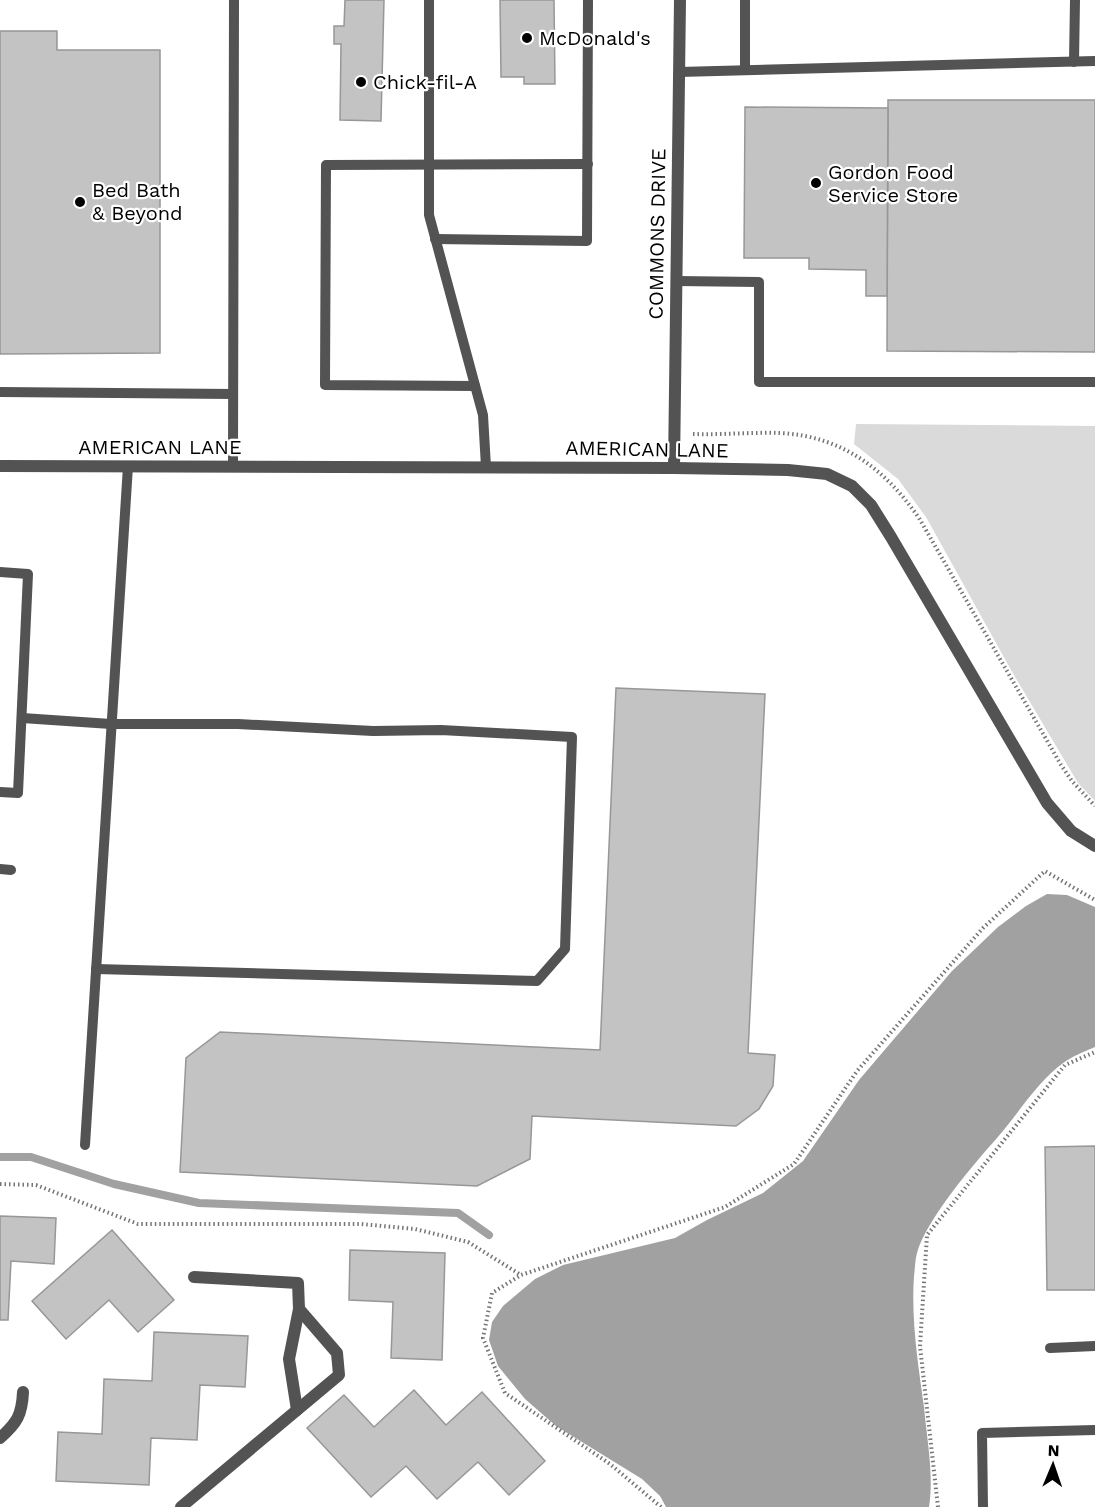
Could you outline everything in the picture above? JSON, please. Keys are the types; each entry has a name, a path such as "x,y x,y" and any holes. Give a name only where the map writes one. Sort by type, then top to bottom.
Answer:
{"street":[{"name":"COMMONS DRIVE","path":"674,468 680,0"},
{"name":"AMERICAN LANE","path":"0,466 674,468 827,474 852,486 871,505 1047,803 1071,831 1095,846"},
{"path":"194,1277 298,1283 299,1309 289,1359 297,1410"},
{"path":"181,1507 339,1375 337,1353 299,1309"},
{"path":"0,1438 16,1424 22,1406 23,1392"}],"lane":[{"path":"233,466 234,0"},
{"path":"429,0 429,215 483,415 486,467"},
{"path":"435,239 587,241 588,0"},
{"path":"745,0 745,70"},
{"path":"1074,62 1075,0"},
{"path":"679,72 1095,61"},
{"path":"475,386 325,385 326,165 588,164"},
{"path":"676,281 759,282 759,382 1095,382"},
{"path":"0,392 233,394"},
{"path":"85,1145 128,466"},
{"path":"0,572 28,574 18,793 0,792"},
{"path":"22,718 111,724 238,724 373,731 441,730 572,737 565,949 537,981 96,969"},
{"path":"1050,1348 1095,1346"},
{"path":"983,1507 982,1433 1095,1430"}],"path":[{"path":"661,1507 610,1464 505,1393 483,1338 492,1293 521,1275 725,1207 794,1164 856,1071 983,928 1045,871 1095,900"},
{"path":"939,1507 920,1346 927,1235 1065,1065 1095,1052"},
{"path":"0,1184 36,1185 138,1224 361,1224 415,1229 468,1242 521,1275"}],"shaded area":[{"path":"856,424 1095,426 1095,801 1078,783 1011,670 926,517 898,479 854,444"},
{"path":"1047,894 1067,895 1095,907 1095,1047 1066,1061 1037,1087 951,1193 930,1225 917,1253 913,1309 930,1457 929,1507 666,1507 660,1496 642,1479 556,1426 525,1399 498,1366 489,1340 492,1322 503,1306 535,1279 563,1265 675,1238 763,1193 803,1161 859,1080 952,971 998,927"}],"building":[{"name":"Chick-fil-A","path":"345,0 384,0 381,121 340,120 341,44 334,44 334,26 344,26"},
{"name":"McDonald's","path":"500,0 554,0 555,84 524,84 524,77 501,77"},
{"name":"Bed Bath & Beyond","path":"0,31 57,31 57,50 160,50 160,353 0,354"},
{"path":"888,100 1095,100 1095,352 887,351"},
{"name":"Gordon Food Service Store","path":"745,107 888,108 887,296 866,296 866,270 809,269 809,258 744,258"},
{"path":"616,688 765,694 748,1053 775,1055 773,1086 759,1109 736,1126 532,1116 530,1159 477,1186 180,1172 186,1058 220,1032 600,1050"},
{"path":"1095,1146 1095,1290 1047,1290 1045,1147"},
{"path":"0,1216 56,1218 54,1264 11,1261 8,1320 0,1320"},
{"path":"112,1230 174,1300 138,1332 109,1300 66,1339 32,1301"},
{"path":"350,1250 445,1253 442,1360 391,1358 393,1302 349,1300"},
{"path":"154,1332 248,1336 245,1387 200,1385 197,1440 151,1438 149,1485 56,1481 58,1432 102,1434 104,1379 152,1381"},
{"path":"414,1390 446,1425 482,1392 545,1461 509,1495 478,1462 437,1499 406,1466 371,1497 307,1428 344,1395 374,1427"}],"waterway":[{"path":"0,1157 31,1157 114,1184 199,1203 458,1213 489,1235"}],"place":[{"name":"McDonald's","path":"527,38"},
{"name":"Chick-fil-A","path":"361,82"},
{"name":"Gordon Food Service Store","path":"816,183"},
{"name":"Bed Bath & Beyond","path":"80,202"}]}
